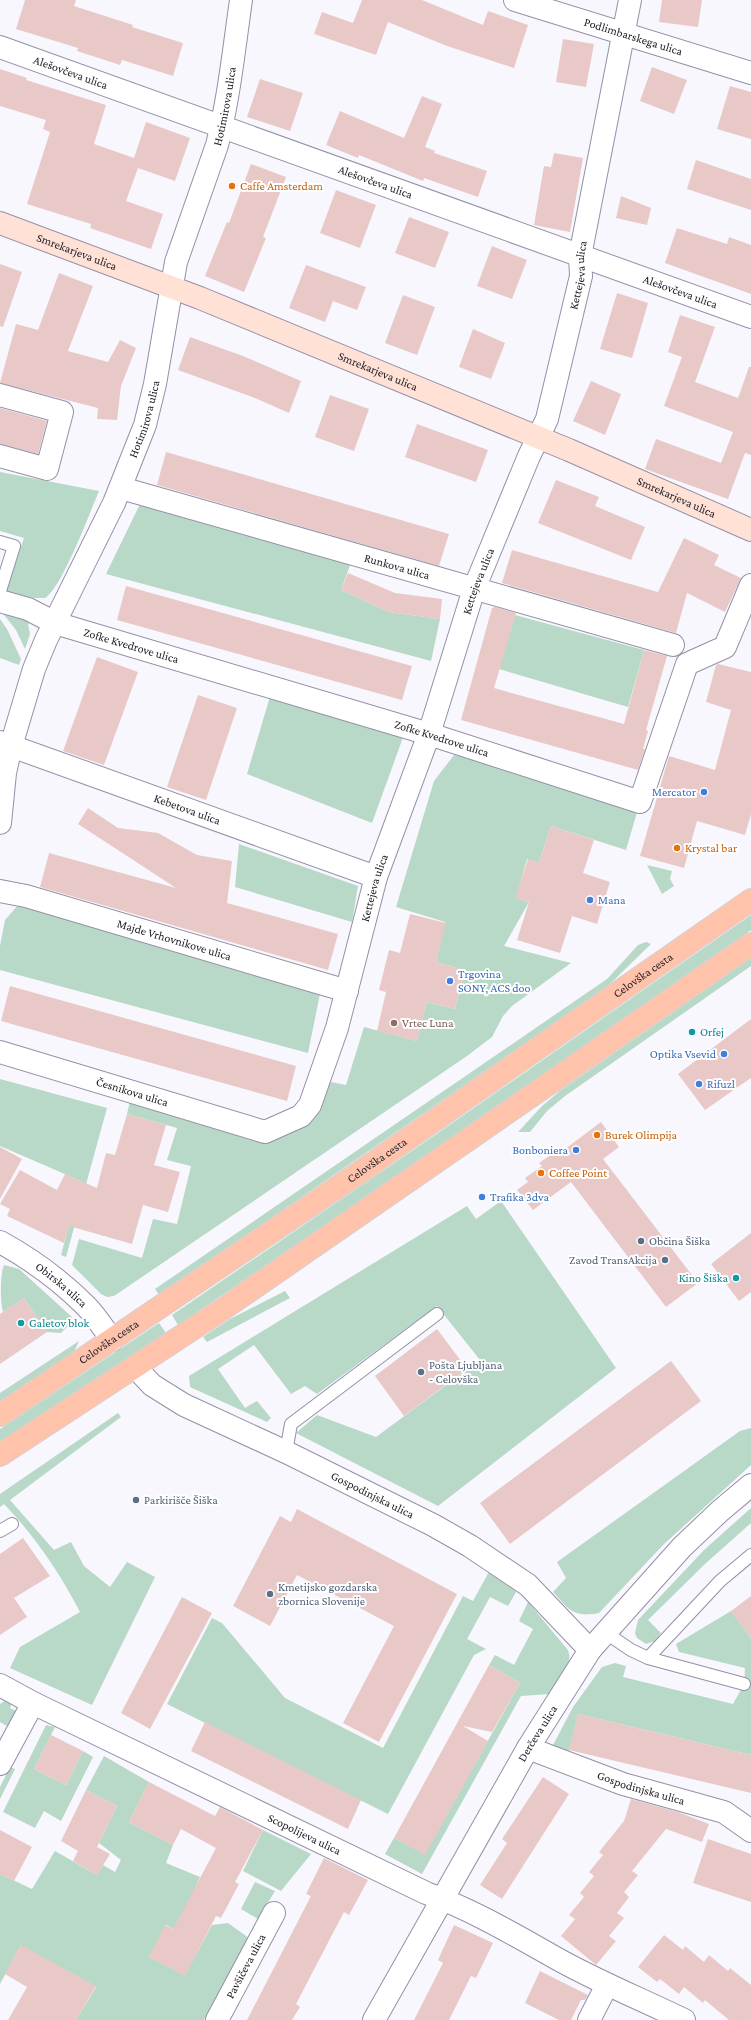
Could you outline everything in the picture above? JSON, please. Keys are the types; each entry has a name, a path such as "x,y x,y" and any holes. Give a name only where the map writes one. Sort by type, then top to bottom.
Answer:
{"main road":[{"name":"Celovška cesta","path":"0,1415 357,1174 751,900"},
{"path":"0,1456 136,1368 537,1094 751,944"}],"street":[{"name":"Hotimirova ulica","path":"0,823 5,773 5,744 55,622 121,488 139,444 151,404 176,262 222,127 241,0"},
{"name":"Podlimbarskega ulica","path":"515,0 751,72"},
{"name":"Kettejeva ulica","path":"265,1132 301,1116 310,1105 337,1028 376,877 429,734 474,589 547,419 581,276 580,256 630,0"},
{"name":"Alešovčeva ulica","path":"0,48 751,317"},
{"name":"Smrekarjeva ulica","path":"0,223 172,286 538,437 751,530"},
{"path":"0,395 62,412 47,469 0,456"},
{"name":"Runkova ulica","path":"121,488 673,644"},
{"name":"Zofke Kvedrove ulica","path":"0,601 28,609 55,622 429,734 640,802 687,664 725,647 751,585"},
{"name":"Kebetova ulica","path":"5,744 376,877"},
{"name":"Majde Vrhovnikove ulica","path":"0,891 26,896 347,991"},
{"name":"Česnikova ulica","path":"0,1052 265,1132"},
{"name":"Obirska ulica","path":"0,1242 20,1253 63,1284 87,1307 112,1340"},
{"name":"Gospodinjska ulica","path":"136,1368 152,1385 170,1398 286,1452 433,1525 510,1572 528,1585 590,1650"},
{"name":"Derčeva ulica","path":"374,2020 528,1748 590,1650 682,1548 720,1511 751,1485"},
{"name":"Scopolijeva ulica","path":"0,1685 33,1703 426,1893 442,1899 539,1947 553,1957 607,1985 684,2020"},
{"path":"0,1764 33,1703"},
{"name":"Gospodinjska ulica","path":"528,1748 623,1784 724,1812 751,1831"},
{"name":"Pavšičeva ulica","path":"217,2020 274,1913"},
{"path":"589,2020 607,1985"}],"lane":[{"path":"0,542 14,546 0,591"},
{"path":"286,1452 291,1424 437,1314"},
{"path":"0,1531 12,1524"},
{"path":"648,1658 720,1581 751,1555"},
{"path":"606,1633 631,1650 648,1658 744,1684"}],"green space":[{"path":"0,472 99,491 67,565 52,591 45,598 33,598 6,591 24,538 0,531"},
{"path":"141,502 352,560 341,590 389,612 440,619 431,661 106,574"},
{"path":"1,611 31,621 28,624 30,634 25,649 16,630"},
{"path":"515,615 644,650 628,707 499,669"},
{"path":"0,619 7,629 21,659 19,665 0,658"},
{"path":"271,693 405,732 372,823 247,774"},
{"path":"454,755 539,769 640,802 626,850 551,826 539,863 527,859 516,898 529,902 504,946 571,963 512,1006 503,1016 492,1037 467,1056 114,1296 107,1297 101,1294 72,1265 79,1239 142,1258 153,1219 177,1224 191,1166 167,1160 177,1128 127,1114 130,1101 267,1140 312,1118 331,1082 346,1085 364,1027 417,1041 427,1002 455,1009 465,970 436,962 445,922 396,907 434,781"},
{"path":"239,844 358,886 352,922 235,887"},
{"path":"647,865 672,871 670,879 674,886 662,894"},
{"path":"26,896 322,984 308,1053 0,970 0,946 5,920"},
{"path":"751,915 751,930 430,1154 178,1325 172,1315 422,1144"},
{"path":"646,942 651,944 612,982 597,994 159,1295 155,1289 607,979 638,945"},
{"path":"751,958 751,966 565,1096 547,1111 530,1132 518,1132 542,1106 561,1090"},
{"path":"0,1079 107,1108 66,1257 61,1255 81,1181 0,1146"},
{"path":"501,1201 616,1368 438,1506 296,1433 317,1415 376,1437 480,1360 437,1306 317,1394 305,1386 291,1394 254,1345 218,1369 245,1408 257,1401 271,1418 267,1422 190,1387 189,1376 467,1206 476,1219"},
{"path":"4,1265 19,1269 72,1317 68,1326 61,1333 47,1332 24,1298 3,1312 1,1288"},
{"path":"285,1291 290,1298 207,1342 203,1337 230,1319"},
{"path":"159,1323 166,1333 0,1444 0,1429"},
{"path":"79,1341 74,1352 0,1401 0,1393"},
{"path":"118,1413 121,1417 10,1500 54,1550 71,1542 84,1566 110,1587 127,1562 155,1577 92,1705 10,1668 20,1647 80,1612 55,1569 26,1528 4,1504 0,1507 0,1494"},
{"path":"751,1428 751,1465 664,1544 599,1613 578,1613 563,1604 553,1592 566,1578 557,1562 740,1431"},
{"path":"751,1508 751,1523 706,1563 648,1620 661,1633 655,1641 646,1644 637,1638 635,1633 638,1620 704,1550"},
{"path":"490,1570 516,1592 508,1606 490,1597 467,1639 486,1649 474,1655 388,1814 167,1704 212,1618 222,1623 285,1698 383,1748 463,1596 473,1601"},
{"path":"528,1602 568,1650 569,1662 567,1668 550,1694 521,1696 422,1874 385,1854 394,1838 425,1854 520,1683 489,1665 495,1655 514,1665 533,1629 519,1621"},
{"path":"731,1611 751,1638 751,1755 578,1714 569,1751 552,1747 573,1707 602,1667 615,1663 626,1666 623,1677 733,1704 744,1684 745,1668 679,1652 676,1644"},
{"path":"6,1700 12,1703 10,1708 16,1711 7,1726 0,1722 0,1704"},
{"path":"46,1725 55,1727 34,1769 66,1785 83,1751 93,1757 61,1821 44,1811 35,1828 3,1812"},
{"path":"104,1756 149,1782 129,1822 173,1845 166,1863 200,1877 184,1912 196,1941 166,1925 149,1957 185,1975 212,1925 228,1923 249,1938 204,2020 76,2020 96,1987 70,1972 48,2010 28,1988 21,1945 0,1984 0,1874 32,1889 55,1851 97,1875 103,1865 115,1872 121,1860 99,1843 117,1806 86,1790"},
{"path":"10,1767 15,1769 0,1799 0,1787"},
{"path":"263,1830 311,1854 281,1891 243,1871"},
{"path":"255,1882 275,1891 258,1919 241,1909"}],"building":[{"path":"25,0 76,0 74,6 133,25 132,27 183,43 173,76 122,60 120,65 77,51 78,48 16,29"},
{"path":"362,0 422,0 483,25 488,11 528,25 514,68 447,46 388,22 376,55 314,34 322,12 353,23"},
{"path":"662,0 702,0 698,27 659,22"},
{"path":"563,39 594,44 586,87 556,82"},
{"path":"652,67 687,80 674,114 640,101"},
{"path":"0,69 27,78 26,80 106,105 94,144 134,158 146,122 190,138 175,181 138,168 126,201 163,214 151,249 90,228 91,224 27,204 50,132 43,129 46,120 0,106"},
{"path":"260,79 303,93 290,131 247,117"},
{"path":"730,86 751,92 751,139 717,129"},
{"path":"422,96 442,104 425,147 435,151 434,153 487,171 478,197 424,178 423,181 359,155 358,158 326,145 340,111 404,138"},
{"path":"554,153 583,158 570,232 534,225 544,166 551,167"},
{"path":"696,160 751,179 751,210 687,189"},
{"path":"251,164 286,177 263,237 266,238 244,292 205,276 227,222 229,223"},
{"path":"336,190 376,205 360,248 320,233"},
{"path":"621,196 651,208 647,225 616,218"},
{"path":"409,217 449,232 435,268 395,253"},
{"path":"677,228 727,244 729,237 751,245 751,294 665,263"},
{"path":"492,246 527,260 512,299 477,286"},
{"path":"0,264 22,272 3,327 0,326"},
{"path":"306,265 366,287 357,310 333,301 325,322 289,308"},
{"path":"59,273 93,286 68,351 108,362 120,340 136,348 121,386 117,420 97,419 98,408 0,383 16,324 38,330"},
{"path":"617,293 648,303 632,358 600,349"},
{"path":"403,295 435,307 417,355 385,343"},
{"path":"680,315 715,327 695,382 738,398 749,367 751,367 751,455 745,453 728,499 645,469 656,439 721,463 733,432 664,406 682,357 668,352"},
{"path":"473,329 505,343 491,379 459,367"},
{"path":"190,337 243,356 301,381 289,413 255,398 178,370"},
{"path":"591,381 621,394 605,435 573,421"},
{"path":"330,395 369,409 354,451 315,437"},
{"path":"0,408 47,421 38,454 0,444"},
{"path":"417,424 488,450 476,482 405,457"},
{"path":"166,452 449,534 439,566 157,485"},
{"path":"556,480 599,497 595,506 645,527 631,560 538,523"},
{"path":"684,538 719,555 714,565 741,578 725,612 687,593 676,633 502,583 512,550 658,592"},
{"path":"348,573 395,593 442,599 440,619 389,612 341,590"},
{"path":"126,586 412,666 402,700 117,620"},
{"path":"495,607 516,613 494,688 624,724 644,650 667,656 646,730 648,731 643,749 645,749 638,770 461,720 492,608"},
{"path":"97,657 138,672 104,765 63,751"},
{"name":"Mercator","path":"718,664 751,672 751,814 745,835 697,821 684,868 640,856 669,756 715,770 731,710 706,702 716,665"},
{"path":"198,695 237,708 206,800 167,787"},
{"path":"88,808 118,828 158,833 197,855 232,861 227,903 338,934 328,970 40,887 49,853 176,888 78,824"},
{"path":"551,826 594,840 583,873 610,882 597,924 572,916 560,953 517,940 529,902 515,898 528,859 539,863"},
{"path":"410,914 446,923 436,962 465,970 455,1009 427,1002 417,1041 377,1031 386,992 379,990 389,950 400,953"},
{"path":"10,986 296,1066 287,1101 1,1021"},
{"path":"751,1019 751,1078 705,1110 678,1074"},
{"path":"127,1114 166,1125 154,1165 180,1172 168,1212 143,1205 132,1244 69,1226 64,1243 7,1216 10,1209 0,1204 20,1170 57,1190 65,1174 97,1188 106,1153 115,1155"},
{"path":"601,1122 619,1147 603,1159 698,1283 666,1307 571,1182 533,1210 517,1190 528,1182 525,1178 542,1166 539,1163 555,1152 557,1155"},
{"path":"0,1147 22,1159 0,1199"},
{"name":"Kino Šiška","path":"751,1233 751,1292 739,1301 711,1264"},
{"name":"Galetov blok","path":"24,1298 47,1332 0,1364 0,1314"},
{"name":"Pošta Ljubljana - Celovška","path":"437,1329 467,1369 404,1416 375,1376"},
{"path":"671,1361 701,1401 510,1544 480,1503"},
{"path":"297,1509 457,1594 379,1742 343,1723 394,1626 297,1575 270,1626 233,1606 280,1516 291,1522"},
{"path":"23,1538 50,1576 14,1598 27,1617 0,1635 0,1554"},
{"path":"751,1596 751,1638 731,1611"},
{"path":"182,1597 212,1613 150,1729 121,1713"},
{"path":"489,1665 520,1683 492,1732 463,1726 488,1741 425,1855 394,1838"},
{"path":"578,1714 751,1755 751,1793 569,1750"},
{"path":"205,1722 361,1800 348,1829 191,1751"},
{"path":"51,1735 83,1751 66,1785 34,1769"},
{"path":"543,1777 569,1794 502,1899 480,1885 507,1843 502,1839"},
{"path":"149,1782 215,1816 220,1807 263,1830 235,1882 239,1884 221,1918 216,1916 185,1976 149,1957 165,1925 173,1929 216,1848 181,1829 173,1845 129,1822"},
{"path":"86,1790 117,1806 97,1847 110,1854 97,1875 73,1861 78,1851 61,1841"},
{"path":"631,1799 678,1812 709,1824 702,1842 666,1829 632,1871 638,1875 624,1892 629,1897 617,1913 624,1918 609,1936 616,1941 596,1965 561,1936 575,1919 569,1915 584,1897 580,1893 594,1876 589,1872 603,1855 599,1852 624,1821"},
{"path":"0,1830 32,1847 14,1881 0,1874"},
{"path":"708,1839 751,1854 751,1902 693,1883"},
{"path":"324,1858 368,1880 349,1915 344,1912 296,2004 300,2007 292,2020 247,2020 311,1896 306,1894"},
{"path":"454,1925 493,1943 476,1978 471,1976 449,2020 414,2020 443,1963 438,1960"},
{"path":"664,1935 683,1950 685,1946 704,1962 709,1955 728,1971 730,1968 751,1985 751,2020 729,2020 705,2000 703,2003 684,1987 679,1994 660,1979 657,1982 638,1967"},
{"path":"21,1945 96,1986 76,2020 8,2020 27,1987 5,1974"},
{"path":"540,1971 588,1995 585,2000 581,2000 571,2020 559,2020 525,2003"}],"place":[{"name":"Caffe Amsterdam","path":"232,186"},
{"name":"Mercator","path":"704,792"},
{"name":"Krystal bar","path":"677,848"},
{"name":"Mana","path":"590,900"},
{"name":"Trgovina SONY, ACS doo","path":"450,981"},
{"name":"Vrtec Luna","path":"394,1023"},
{"name":"Orfej","path":"692,1032"},
{"name":"Optika Vsevid","path":"724,1054"},
{"name":"Rifuzl","path":"699,1084"},
{"name":"Burek Olimpija","path":"597,1135"},
{"name":"Bonboniera","path":"576,1150"},
{"name":"Coffee Point","path":"541,1173"},
{"name":"Trafika 3dva","path":"482,1197"},
{"name":"Občina Šiška","path":"641,1241"},
{"name":"Zavod TransAkcija","path":"665,1260"},
{"name":"Kino Šiška","path":"736,1278"},
{"name":"Galetov blok","path":"21,1323"},
{"name":"Pošta Ljubljana - Celovška","path":"421,1372"},
{"name":"Parkirišče Šiška","path":"136,1500"},
{"name":"Kmetijsko gozdarska zbornica Slovenije","path":"270,1594"}]}
